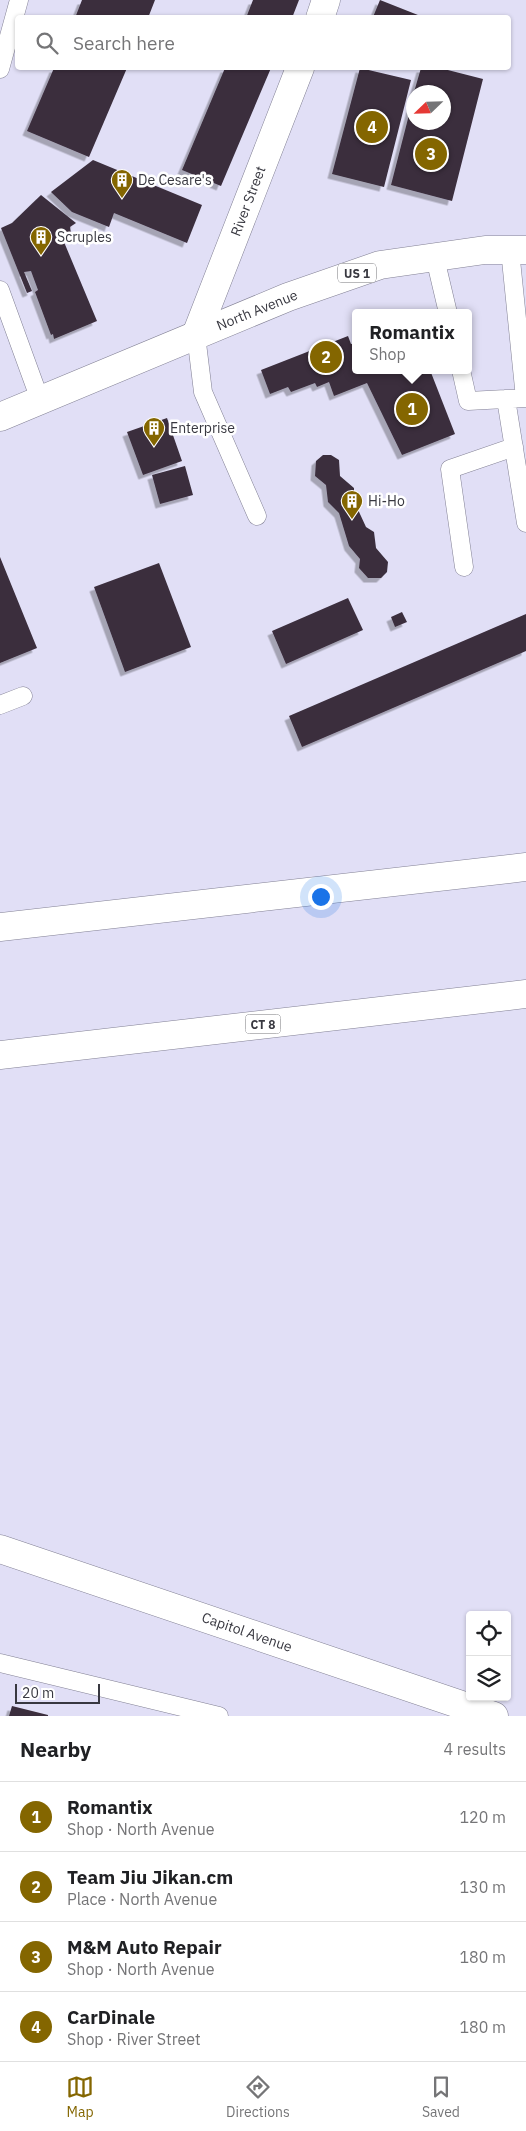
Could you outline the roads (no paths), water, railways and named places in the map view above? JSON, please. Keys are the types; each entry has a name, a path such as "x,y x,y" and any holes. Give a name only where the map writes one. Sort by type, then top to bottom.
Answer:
{"main road":[{"path":"321,15 326,0"},
{"name":"River Street","path":"196,334 299,70"},
{"name":"North Avenue","path":"0,416 288,297 380,265 486,250 518,250"},
{"path":"0,927 526,867"},
{"name":"CT 8","path":"0,1055 526,994"},
{"name":"Capitol Avenue","path":"0,1548 494,1716"}],"lane":[{"path":"0,69 19,0"},
{"path":"462,374 468,401 525,398 518,250"},
{"path":"435,258 447,309"},
{"path":"0,290 40,400"},
{"path":"196,334 203,392 257,516"},
{"path":"506,399 526,523"},
{"path":"464,567 450,469 514,447"},
{"path":"0,705 23,696"},
{"path":"0,1663 218,1716"}],"place":[{"name":"CarDinale","path":"372,127"},
{"name":"M&M Auto Repair","path":"431,154"},
{"name":"De Cesare's","path":"122,199"},
{"name":"Scruples","path":"41,256"},
{"name":"Team Jiu Jikan.cm","path":"326,357"},
{"name":"Romantix","path":"412,409"},
{"name":"Enterprise","path":"154,447"},
{"name":"Hi-Ho","path":"352,520"}]}
